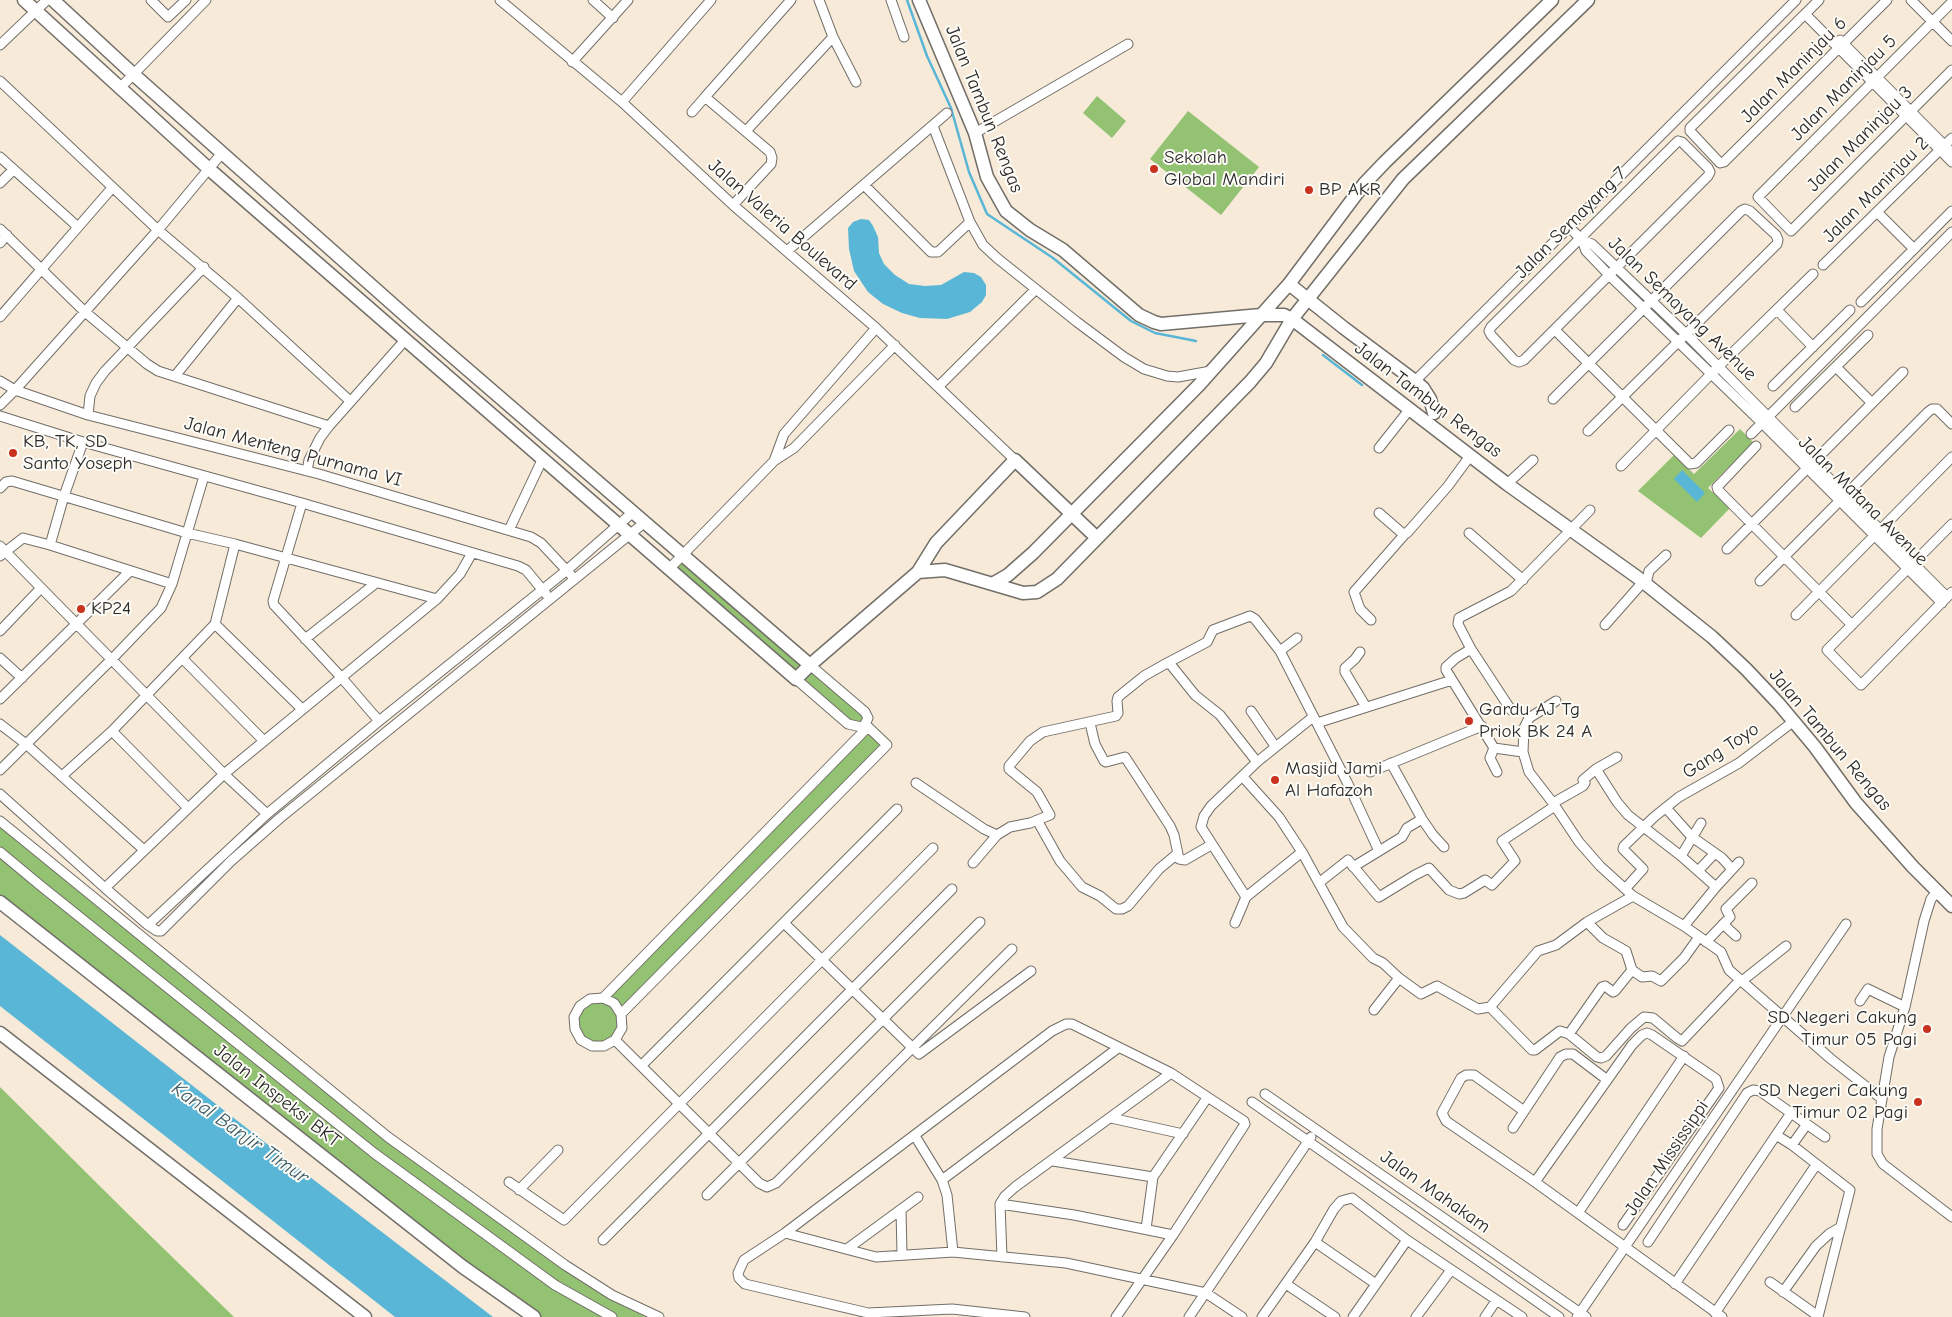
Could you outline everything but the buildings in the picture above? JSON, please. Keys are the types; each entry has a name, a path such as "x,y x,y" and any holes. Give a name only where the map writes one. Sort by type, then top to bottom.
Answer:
{"street":[{"path":"24,0 208,169 620,524 848,724 861,727 866,726 887,745 621,1014"},
{"path":"0,45 47,0"},
{"path":"53,0 133,74 425,333 865,712 868,718 866,726 603,998"},
{"path":"151,0 168,17 186,0"},
{"path":"120,88 206,0"},
{"name":"Jalan Valeria Boulevard","path":"500,0 622,102 733,206 876,328 1015,460"},
{"path":"594,0 613,18"},
{"path":"572,62 628,0"},
{"path":"622,102 711,0"},
{"path":"692,112 791,0"},
{"path":"819,0 833,36 856,82"},
{"path":"891,0 904,37"},
{"name":"Jalan Tambun Rengas","path":"919,0 975,133 987,177 1006,211 1076,260 1139,315 1154,322 1161,324 1276,314 1292,319 1410,410 1468,459 1507,484 1568,533 1712,636 1746,669 1789,726 1815,747 1856,803 1934,895 1952,906"},
{"path":"994,583 1008,575 1026,560 1211,371 1289,284 1374,173 1552,0"},
{"path":"918,572 945,570 1023,593 1037,592 1057,579 1250,382 1266,363 1292,319 1403,179 1588,0"},
{"path":"1415,381 1796,0"},
{"path":"1819,0 1807,12 1942,147 1952,162"},
{"name":"Jalan Maninjau 6","path":"1807,12 1690,129 1722,163 1888,0"},
{"path":"1910,0 1952,41"},
{"name":"Jalan Maninjau 5","path":"1791,231 1758,197 1952,2"},
{"path":"746,132 833,36"},
{"path":"975,133 1128,44"},
{"name":"Jalan Maninjau 3","path":"1791,231 1952,70"},
{"path":"0,82 158,230 204,267 350,401"},
{"path":"705,97 770,152 772,158 771,164 733,206"},
{"path":"787,251 947,114"},
{"path":"933,126 970,222 983,245 997,258 1124,357 1144,369 1178,377 1211,371"},
{"name":"Jalan Maninjau 2","path":"1823,265 1952,138"},
{"name":"Jalan Semayang 7","path":"1554,330 1524,360 1519,362 1514,360 1489,331 1678,142 1682,142 1708,168 1710,172 1708,176 1617,268"},
{"path":"1942,147 1952,153"},
{"path":"0,405 158,230 222,153"},
{"path":"0,157 78,227"},
{"path":"0,183 13,170"},
{"path":"864,185 931,252 938,252 970,222"},
{"path":"0,317 112,188"},
{"path":"1553,399 1740,211 1745,209 1750,211 1776,235 1777,244 1588,431"},
{"path":"1877,212 1914,249"},
{"path":"1861,302 1952,212"},
{"path":"1569,226 1581,239"},
{"path":"0,243 3,232 84,311 158,371 329,426"},
{"path":"1750,434 1952,232"},
{"name":"Jalan Semayang Avenue","path":"1581,239 1592,244 1685,333 1715,371"},
{"name":"Jalan Semayang Avenue","path":"1581,239 1586,251 1643,308 1715,371 1765,419"},
{"path":"88,415 90,396 96,383 204,267"},
{"path":"1617,268 1554,330 1693,465 1729,430"},
{"path":"1621,466 1813,274"},
{"name":"Jalan Tambun Rengas","path":"1289,284 1424,388 1434,413"},
{"path":"939,386 1036,289"},
{"path":"175,376 238,298"},
{"path":"1777,310 1813,347"},
{"path":"1773,386 1850,310"},
{"path":"774,462 784,434 876,328"},
{"path":"308,472 309,460 320,438 350,401 410,342 425,333"},
{"path":"1795,407 1868,335"},
{"path":"670,568 774,462 794,448 895,346"},
{"path":"1836,367 1872,402"},
{"path":"1726,549 1903,372"},
{"name":"Jalan Menteng Purnama VI","path":"0,381 13,392 88,415 308,472 531,537 541,543 574,578"},
{"path":"1760,581 1932,408 1937,410 1952,424"},
{"path":"1379,448 1410,410"},
{"path":"0,416 82,442 302,502 523,568 549,598"},
{"name":"Jalan Matana Avenue","path":"1765,419 1910,566 1947,597"},
{"path":"50,545 82,442"},
{"path":"1756,446 1718,487 1852,625"},
{"path":"1796,614 1952,457"},
{"path":"510,530 543,458"},
{"path":"1371,620 1360,609 1354,592 1448,486 1468,459"},
{"path":"796,679 918,572 936,543 1015,460 1097,538"},
{"path":"1507,484 1533,460"},
{"path":"0,770 112,660 161,608 172,584 204,476"},
{"path":"0,488 6,482 12,482 188,533 286,557 437,599"},
{"path":"302,502 273,601 274,605 379,721"},
{"path":"1511,710 1471,649 1458,624 1458,619 1481,605 1510,592 1590,510"},
{"path":"148,925 267,814 567,570 632,513"},
{"path":"1379,513 1405,534"},
{"path":"0,794 148,925 160,931 231,862 280,818 644,522"},
{"path":"1947,597 1860,685 1827,650 1952,524"},
{"path":"1469,533 1523,580"},
{"path":"172,584 23,538 2,551 76,623 224,774 267,814"},
{"path":"62,776 148,696 216,624 235,544"},
{"path":"105,888 224,774 263,740 437,599 460,574 472,553"},
{"path":"1605,625 1642,585 1648,571 1666,555"},
{"path":"0,699 130,571"},
{"path":"305,639 376,583"},
{"path":"0,631 41,588"},
{"path":"973,863 997,835 1010,827 1050,815 1037,792 1010,770 1009,766 1037,735 1117,715 1118,697 1144,676 1206,642 1212,630 1250,616 1255,619 1280,650 1379,851"},
{"path":"216,624 302,709"},
{"path":"1280,650 1297,638"},
{"path":"1471,649 1456,658 1446,667 1446,670 1494,748"},
{"path":"1360,652 1355,660 1345,668 1345,672 1366,706"},
{"path":"0,658 22,678"},
{"path":"183,659 263,740"},
{"path":"1167,663 1176,671 1195,695 1220,715 1257,762"},
{"path":"1246,897 1201,827 1204,816 1211,806 1275,746 1315,720 1452,680"},
{"path":"1556,700 1529,718 1524,728 1523,752 1529,772 1554,804 1579,842 1600,866 1632,896 1684,926 1721,952 1728,969 1882,1100"},
{"path":"1251,711 1275,746"},
{"path":"1090,723 1095,744 1105,762 1125,757 1170,826 1179,859 1185,860 1211,845"},
{"path":"0,724 26,744 144,850"},
{"path":"1370,772 1482,726"},
{"name":"Gang Toyo","path":"1625,889 1643,870 1623,849 1643,828 1679,797 1739,762 1789,726"},
{"path":"112,731 188,808"},
{"path":"1494,748 1523,752"},
{"path":"1494,748 1490,758 1498,772"},
{"path":"1320,882 1346,860 1349,860 1379,897 1415,874 1430,868 1449,890 1459,894 1485,880 1492,885 1515,861 1502,841 1583,786 1585,783 1583,780 1617,756"},
{"path":"1391,763 1432,835 1444,847"},
{"path":"1596,769 1617,802 1628,815 1681,856 1716,887"},
{"path":"1243,777 1278,817 1302,852 1343,927 1372,956 1421,994 1437,986 1478,1009 1490,1007 1538,951 1556,945 1587,922 1632,896"},
{"path":"916,782 984,829 997,835"},
{"path":"1666,808 1692,837 1715,853 1732,869"},
{"path":"641,1066 897,810"},
{"path":"1353,867 1402,837 1407,828 1422,819"},
{"path":"1037,820 1060,861 1082,887 1100,896 1116,909 1128,906 1159,869 1177,854"},
{"path":"0,821 388,1137 564,1266 612,1295 660,1317"},
{"path":"1681,856 1701,823"},
{"path":"508,1182 564,1220 934,848"},
{"path":"0,852 374,1153 555,1285 612,1317"},
{"path":"1235,923 1246,897 1302,852"},
{"path":"1698,871 1715,853"},
{"path":"1684,926 1739,862"},
{"path":"1587,922 1603,938 1626,951 1632,970 1642,977 1648,975 1661,981 1703,939 1731,916 1726,909 1752,883"},
{"path":"603,1240 952,889"},
{"path":"1934,895 1924,921 1905,1007 1889,1057 1877,1129 1878,1157 1883,1164 1952,1217"},
{"name":"Jalan Inspeksi BKT","path":"0,902 464,1266 534,1317"},
{"path":"707,1195 980,922"},
{"path":"784,923 918,1054 1031,970"},
{"path":"1723,924 1736,936"},
{"name":"Jalan Mississippi","path":"1581,1316 1586,1304 1846,924"},
{"path":"1490,1007 1532,1050 1535,1050 1560,1031 1569,1034 1589,1052 1601,1058 1606,1056 1631,1028 1644,1017 1653,1018 1682,1041 1741,980 1786,946"},
{"path":"615,1040 759,1183 767,1187 776,1183 1012,949"},
{"path":"1569,1034 1602,986 1613,992 1615,991 1632,970"},
{"path":"1374,1010 1399,978"},
{"path":"1860,1001 1868,988 1905,1007"},
{"path":"603,998 614,1004 621,1014 622,1028 615,1040 604,1046 592,1046 581,1040 574,1029 574,1017 580,1006 590,999 603,998"},
{"path":"1025,1317 952,1310 868,1313 744,1284 739,1278 738,1273 744,1260 786,1234 1060,1026 1066,1024 1072,1024 1171,1073 1244,1121 1245,1124 1173,1235 1116,1317"},
{"path":"0,1033 365,1317"},
{"path":"1535,1182 1606,1079 1632,1045 1642,1035 1647,1033 1652,1035 1716,1079 1719,1088 1623,1224"},
{"path":"942,1180 1118,1048"},
{"path":"1513,1128 1560,1058 1566,1054 1573,1054 1606,1079"},
{"path":"1578,1213 1684,1056"},
{"path":"1002,1257 1000,1204 1014,1187 1053,1161 1171,1073"},
{"path":"1524,1110 1474,1075 1466,1075 1461,1078 1442,1113 1446,1121 1535,1182 1718,1315 1816,1165"},
{"path":"1648,1242 1747,1093 1753,1090 1760,1091 1825,1137"},
{"name":"Jalan Mahakam","path":"1265,1094 1581,1316"},
{"path":"1146,1229 1153,1177 1207,1098"},
{"name":"Jalan Mahakam","path":"1252,1102 1559,1317"},
{"path":"1675,1284 1791,1113"},
{"path":"1111,1118 1183,1134"},
{"path":"1792,1145 1807,1124"},
{"path":"1189,1317 1316,1130"},
{"path":"1770,1282 1818,1316 1850,1190 1776,1134"},
{"path":"915,1136 942,1180 947,1195 953,1252"},
{"path":"519,1190 558,1150"},
{"path":"1053,1161 1153,1177"},
{"path":"847,1249 918,1197"},
{"path":"1262,1317 1315,1242 1337,1205 1345,1199 1352,1198 1407,1240 1496,1302 1522,1317"},
{"path":"1000,1204 1074,1215 1173,1235"},
{"path":"901,1210 902,1255"},
{"path":"1783,1292 1816,1246 1841,1227"},
{"path":"786,1234 876,1257 953,1252 1066,1263 1206,1293 1242,1317"},
{"path":"1353,1317 1407,1240"},
{"path":"1315,1242 1376,1284"},
{"path":"1416,1317 1451,1270"},
{"path":"1286,1284 1334,1317"},
{"path":"1485,1317 1496,1302"}],"green space":[{"path":"1097,96 1126,121 1112,138 1083,113"},
{"path":"1188,111 1259,167 1221,215 1150,159"},
{"path":"1740,429 1753,442 1708,488 1730,508 1701,538 1638,491 1674,455 1694,474"},
{"path":"682,556 868,718 854,727 670,568"},
{"path":"868,727 887,745 621,1014 615,1040 592,1046 575,1029 580,1006 603,998"},
{"path":"0,821 270,1042 565,1265 659,1317 538,1317 0,902"},
{"path":"0,1087 128,1214 234,1317 0,1317"}],"water":[{"path":"861,219 869,220 873,226 878,237 879,253 884,264 895,275 909,284 925,286 941,285 964,272 974,273 981,277 986,285 986,295 982,302 970,312 947,319 920,318 902,313 883,304 868,292 854,271 849,249 848,228 853,222"},
{"path":"1682,470 1705,493 1697,502 1674,479"},
{"name":"Kanal Banjir Timur","path":"0,935 276,1151 493,1317 395,1317 0,1006"}],"waterway":[{"path":"907,0 927,56 951,108 969,172 987,214 1053,258 1131,321 1155,333 1196,341"},
{"path":"1323,355 1362,385"}],"place":[{"name":"Sekolah Global Mandiri","path":"1154,169"},
{"name":"BP AKR","path":"1309,190"},
{"name":"KB, TK, SD Santo Yoseph","path":"13,453"},
{"name":"KP24","path":"81,609"},
{"name":"Gardu AJ Tg Priok BK 24 A","path":"1469,721"},
{"name":"Masjid Jami Al Hafazoh","path":"1275,780"},
{"name":"SD Negeri Cakung Timur 05 Pagi","path":"1927,1029"},
{"name":"SD Negeri Cakung Timur 02 Pagi","path":"1918,1102"}]}
